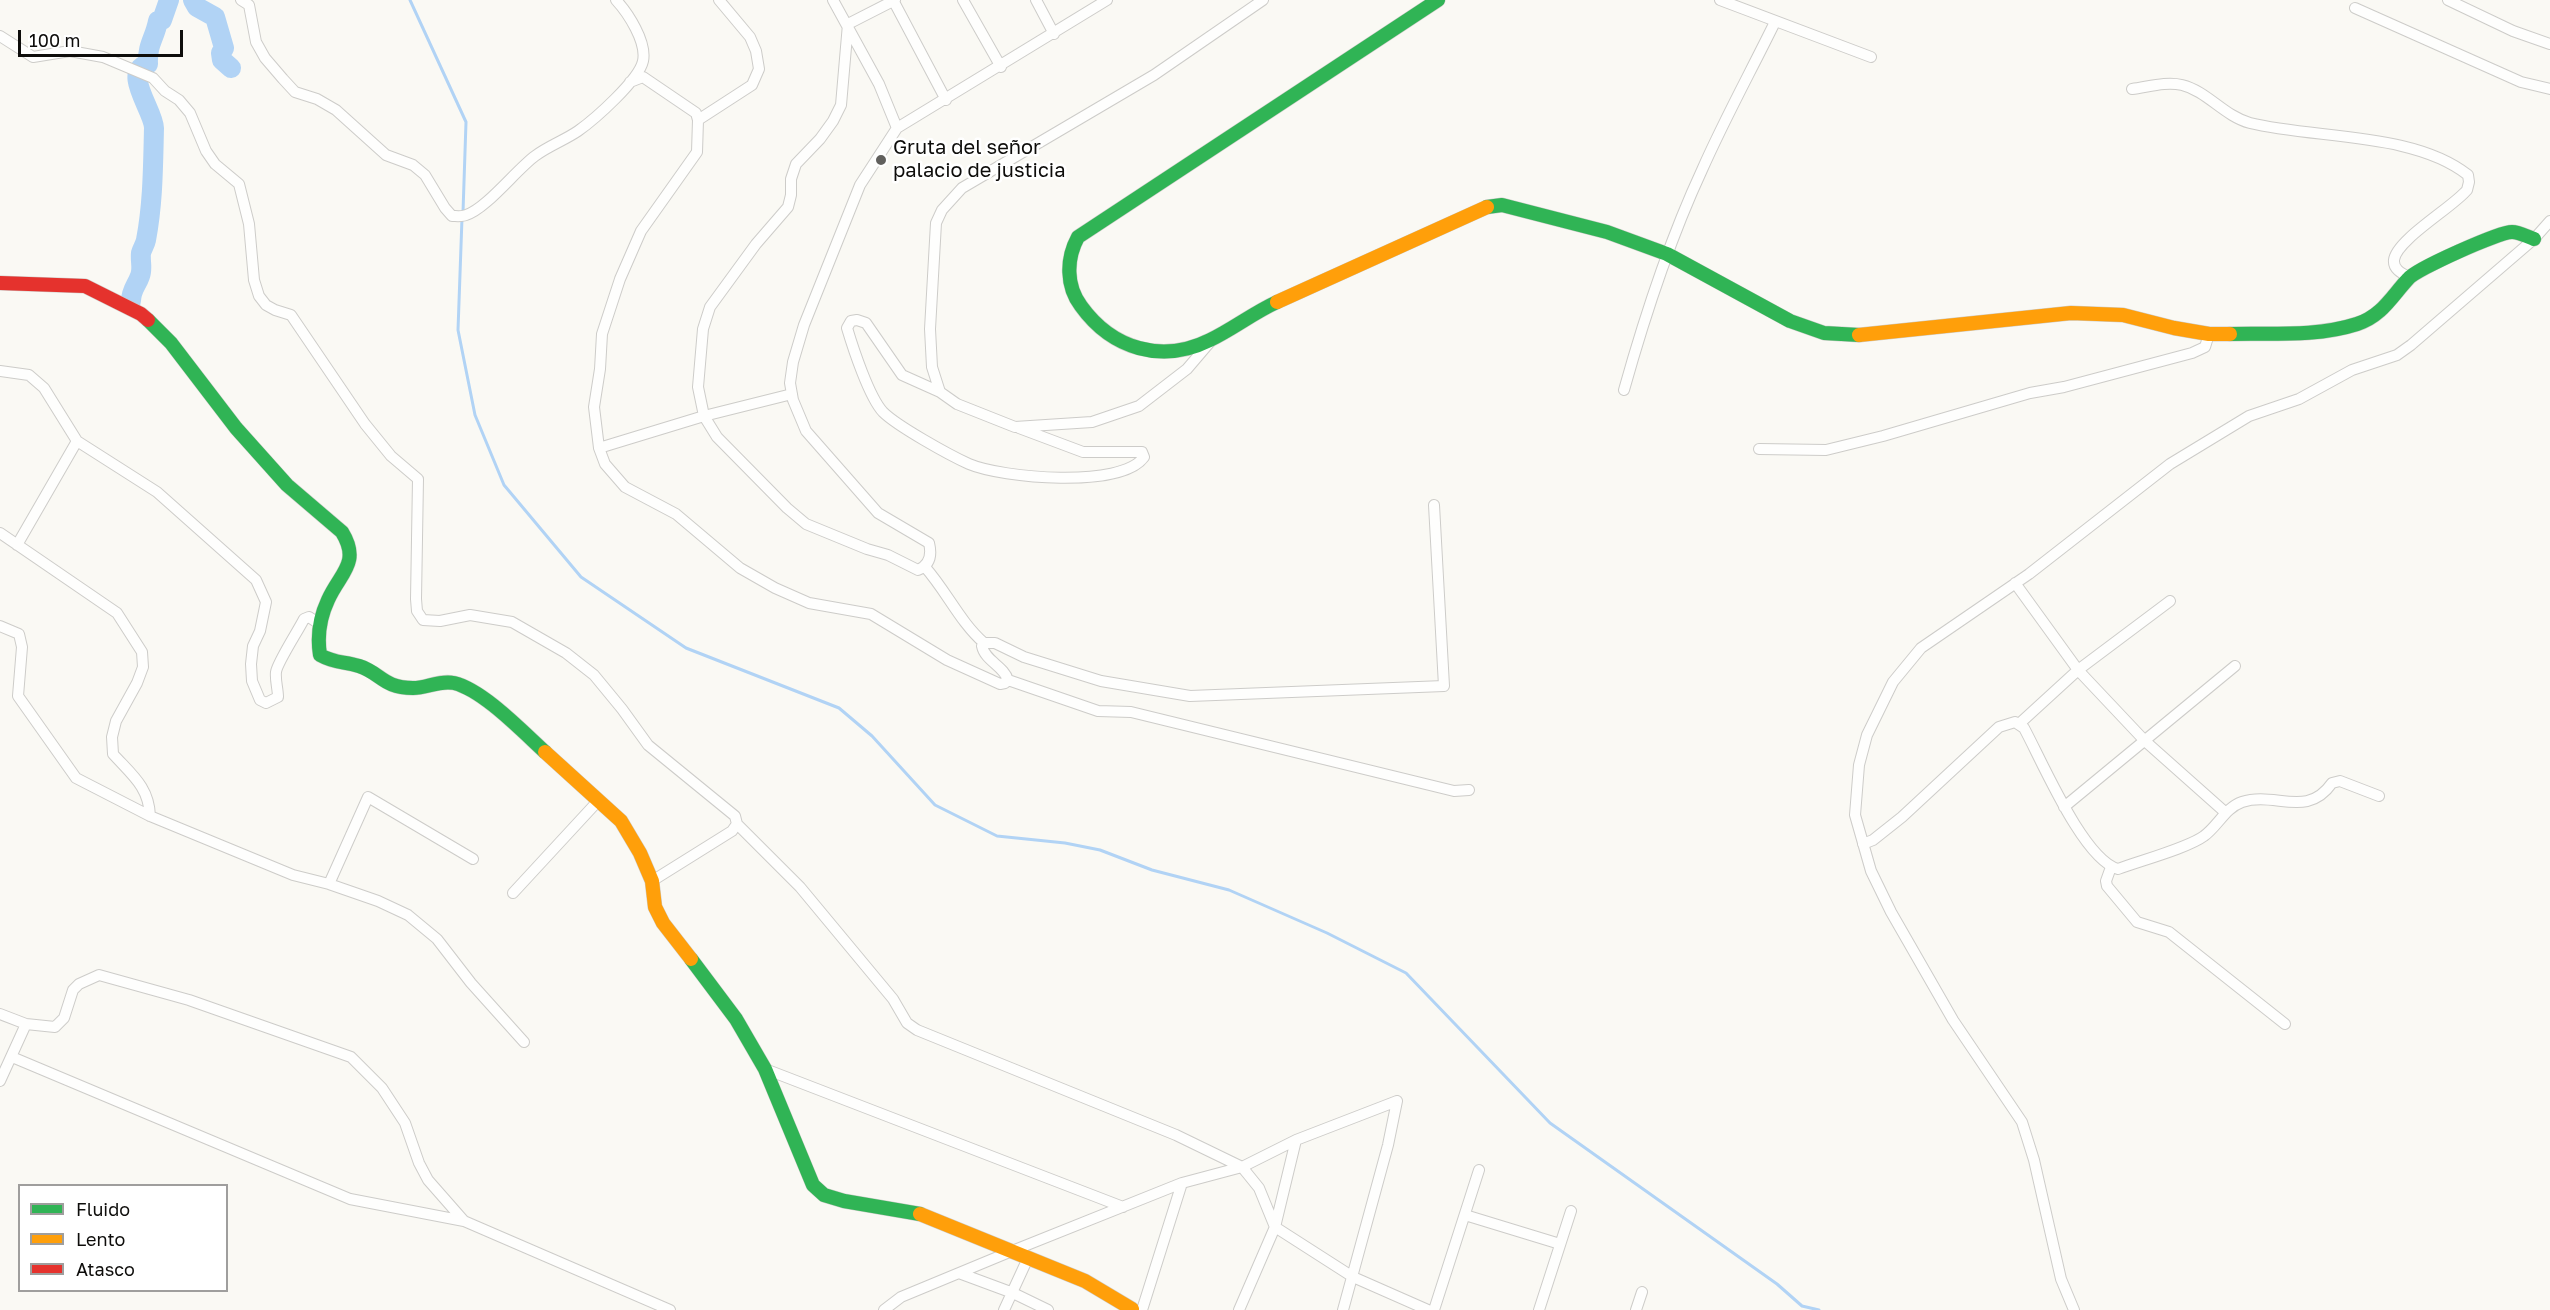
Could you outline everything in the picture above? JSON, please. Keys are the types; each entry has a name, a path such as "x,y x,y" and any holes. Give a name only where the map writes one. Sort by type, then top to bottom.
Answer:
{"street":[{"path":"241,0 249,6 256,42 265,58 295,92 317,99 336,110 386,155 419,170 425,175 452,216 466,215 490,198 537,154 580,130 617,98 630,82 644,59 642,46 635,29 616,0"},
{"path":"698,120 752,85 759,69 756,51 750,37 719,0"},
{"path":"833,0 879,84 897,128"},
{"path":"848,24 894,0 946,100"},
{"path":"963,0 1001,67"},
{"path":"1036,0 1054,34"},
{"path":"848,24 841,105 820,139 796,164 788,207 756,244 710,307 703,330 698,387 704,416 717,437 768,491 806,524 867,549 888,555 918,570 925,567 932,552 928,543 878,513 806,431 790,383 793,362 804,325 853,201 871,167 897,128 1001,67 1106,0"},
{"path":"940,392 932,367 930,329 936,223 942,210 962,188 1154,75 1263,0"},
{"path":"1210,342 1172,352 1142,351 1118,341 1082,309 1074,295 1070,274 1072,246 1078,237 1438,0"},
{"path":"1720,0 1871,57"},
{"path":"2448,0 2513,31 2550,44"},
{"path":"2355,8 2521,82 2550,89"},
{"path":"1624,390 1646,312 1667,254 1702,170 1775,22"},
{"path":"0,36 33,57 70,51 115,61 153,78 165,91 179,100 190,113 206,151 215,164 239,184 249,224 254,280 259,296 266,305 291,315 364,424 391,456 418,479 416,599 417,611 423,620 440,621 470,615 512,622 566,653 594,675 648,746 735,816 737,824 800,887 893,999 907,1023 917,1030 1176,1135 1242,1167 1259,1188 1275,1227 1353,1277 1428,1310"},
{"path":"630,82 643,77 696,112 698,120 697,152 640,231 620,279 602,334 600,369 594,407 599,448 605,464 625,487 676,514 718,551 757,578 809,603 871,614 947,660 1000,684 1008,680 1098,711 1131,712 1454,791 1469,790"},
{"path":"2132,89 2169,83 2183,85 2195,90 2220,109 2250,123 2375,141 2437,158 2468,175 2467,190 2396,254 2395,267 2409,277"},
{"path":"1015,426 1092,422 1139,406 1187,369 1210,342 1265,307 1485,207 1502,205 1607,232 1667,254 1780,316 1824,333 1861,335 2071,313 2123,315 2210,334 2308,333 2358,324 2380,312 2394,298 2409,277 2467,248 2512,232 2534,238"},
{"path":"2074,1310 2061,1279 2034,1160 2022,1122 1953,1020 1891,912 1871,872 1855,815 1859,765 1867,735 1893,682 1921,648 2015,584 2170,464 2249,416 2300,399 2352,370 2397,355 2437,324 2550,221"},
{"path":"0,283 74,284 94,289 134,309 184,358 211,398 287,485 324,515 348,540 351,559 330,596 317,644 320,655 332,662 360,666 386,683 402,687 416,688 438,682 465,687 516,724 621,821 652,881 655,907 663,923 736,1019 765,1069 813,1185 824,1195 844,1201 924,1215 1085,1281 1134,1310 1182,1183"},
{"path":"851,321 866,323 902,375 940,392 957,404 1083,452 1142,452 1144,457 1134,466 1088,478 1024,476 970,464 893,421 881,410 852,344 848,328 851,321"},
{"path":"1759,449 1826,450 1883,436 2030,393 2064,387 2192,353 2205,347 2210,334"},
{"path":"0,371 29,375 44,388 77,441 157,492 256,580 266,602 250,664 254,691 260,700 266,703 278,697 276,672 279,661 293,641 304,619 309,618 321,625"},
{"path":"599,448 704,416 792,394"},
{"path":"17,545 77,441"},
{"path":"925,567 941,585 970,631 984,643 995,643 1024,657 1101,681 1190,696 1444,686 1434,505"},
{"path":"0,533 117,613 142,652 143,668 116,721 112,737 113,754 142,787 150,800 150,816"},
{"path":"2015,584 2079,670 2145,741 2226,813"},
{"path":"2019,724 2079,670 2170,601"},
{"path":"0,626 19,634 22,647 18,696 76,777 150,816 293,875 329,884 378,901 408,915 437,939 471,983 524,1042"},
{"path":"984,643 982,646 984,653 1004,671 1008,680"},
{"path":"2064,807 2235,666"},
{"path":"1863,844 1873,840 1902,817 1999,727 2014,722 2024,728 2064,807 2093,851 2111,867 2118,869 2205,836 2226,813 2241,803 2254,800 2303,802 2313,800 2326,791 2332,783 2340,781 2379,796"},
{"path":"329,884 368,797 473,859"},
{"path":"513,893 598,801"},
{"path":"652,881 732,831 737,824"},
{"path":"2111,867 2106,881 2107,886 2131,918 2144,925 2169,932 2285,1024"},
{"path":"0,1014 26,1024 55,1027 62,1023 68,1011 73,990 79,984 99,975 189,1000 351,1057 382,1088 405,1123 428,1180 464,1221"},
{"path":"0,1081 26,1024"},
{"path":"12,1057 350,1198 464,1221 670,1310"},
{"path":"765,1069 1123,1207"},
{"path":"884,1310 901,1297 1012,1251 1182,1183 1242,1167 1296,1140 1397,1101 1343,1310"},
{"path":"1239,1310 1275,1227 1296,1140"},
{"path":"1434,1310 1479,1170"},
{"path":"1539,1310 1571,1211"},
{"path":"1465,1215 1560,1244"},
{"path":"1004,1310 1014,1293 1028,1258"},
{"path":"959,1273 1014,1293 1048,1310"},
{"path":"1636,1310 1642,1292"}],"waterway":[{"path":"131,301 141,273 141,253 146,242 151,199 154,128 138,83 138,75 141,68 148,64 149,51 158,21 162,20 169,0"},
{"path":"193,0 197,7 215,17 224,48 221,53 222,60 231,68"},
{"path":"410,0 466,122 463,212"},
{"path":"462,218 458,330 475,415 504,485 581,577 686,648 839,708 872,736 935,805 997,836 1065,843 1100,850 1152,870 1229,890 1327,933 1406,973 1550,1123 1777,1284 1802,1306 1819,1310"}],"traffic: fast":[{"path":"1277,302 1218,336 1192,347 1174,351 1139,348 1107,333 1081,306 1070,281 1071,254 1078,237 1438,0"},
{"path":"1487,207 1502,205 1607,232 1667,254 1790,321 1824,333 1859,335"},
{"path":"2230,334 2310,333 2357,324 2380,311 2414,274 2441,260 2475,244 2512,232 2534,239"},
{"path":"148,320 171,343 236,428 287,485 342,532 350,552 349,560 323,613 319,634 320,655 331,660 359,666 395,686 418,688 449,682 465,687 502,712 545,752"},
{"path":"691,959 736,1019 765,1069 813,1185 824,1195 844,1201 920,1214"}],"traffic: slow":[{"path":"1277,302 1487,207"},
{"path":"1859,335 2071,313 2123,315 2174,328 2209,334 2230,334"},
{"path":"545,752 621,821 640,853 652,881 655,907 663,923 691,959"},
{"path":"920,1214 1085,1281 1132,1309"}],"traffic: jam":[{"path":"0,283 85,286 141,314 148,320"}],"place":[{"name":"Gruta del señor palacio de justicia","path":"881,160"}]}
